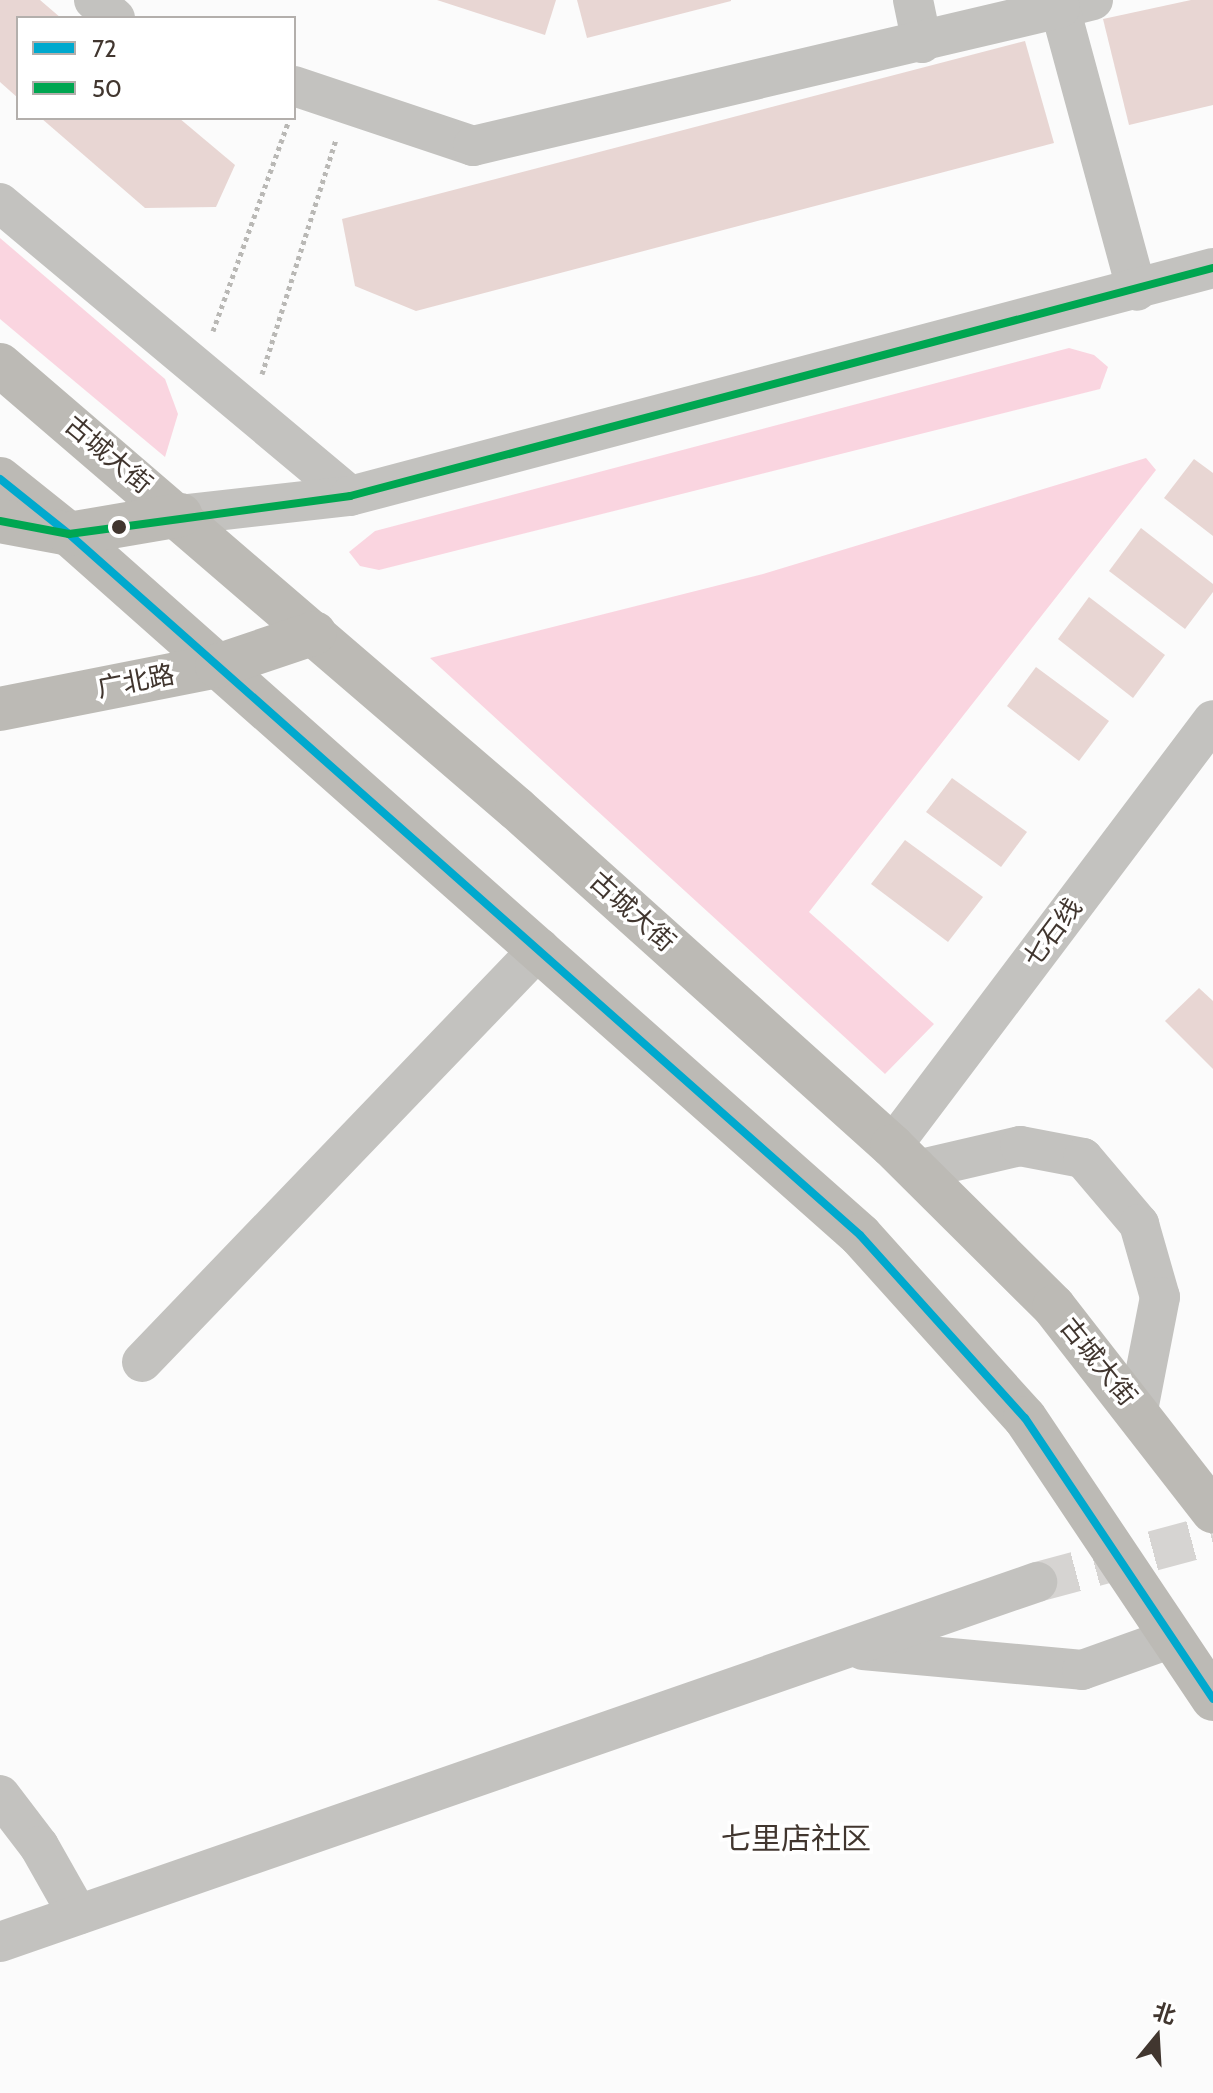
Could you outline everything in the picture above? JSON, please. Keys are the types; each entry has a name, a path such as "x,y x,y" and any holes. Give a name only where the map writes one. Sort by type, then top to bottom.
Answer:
{"main road":[{"name":"古城大街","path":"0,365 315,633 905,1158 1054,1307 1138,1410 1213,1511"},
{"path":"0,479 69,534 540,948 870,1246 1025,1418 1169,1639 1213,1699"},
{"path":"0,521 69,534 180,515"},
{"name":"广北路","path":"0,709 217,666 315,633"}],"street":[{"path":"94,0 113,16"},
{"path":"913,0 922,43"},
{"path":"296,87 473,146 922,43 1077,4 1137,291"},
{"path":"0,203 350,496"},
{"path":"180,515 350,496 1137,291 1213,268"},
{"name":"七石线","path":"905,1158 1213,720"},
{"path":"142,1362 540,948"},
{"path":"905,1158 1020,1146 1083,1158 1139,1224 1160,1297 1138,1410"},
{"path":"0,1942 1037,1582"},
{"path":"848,1648 1082,1670 1169,1639"},
{"path":"0,1795 39,1846 78,1915"}],"path":[{"path":"250,412 347,104"},
{"path":"199,370 289,120"}],"shaded area":[{"path":"0,238 165,379 178,414 165,457 0,319"},
{"path":"1069,348 1094,355 1108,367 1100,389 379,570 360,566 349,552 375,531"},
{"path":"1146,458 1156,470 809,912 934,1024 885,1074 430,658 763,574"}],"building":[{"path":"0,0 40,0 59,16 16,16 16,96 0,82"},
{"path":"437,0 556,0 545,35"},
{"path":"577,0 731,0 731,1 587,38"},
{"path":"1191,0 1213,0 1213,105 1129,125 1103,19"},
{"path":"1025,41 1054,143 416,311 355,286 342,219"},
{"path":"43,120 181,120 235,165 216,207 145,208"},
{"path":"1194,459 1213,473 1213,536 1164,498"},
{"path":"1141,528 1213,584 1213,592 1185,629 1109,571"},
{"path":"1089,597 1165,655 1133,698 1058,639"},
{"path":"1036,667 1109,721 1079,761 1007,706"},
{"path":"952,778 1027,832 1001,867 926,812"},
{"path":"905,840 983,897 948,942 871,884"},
{"path":"1199,988 1213,1001 1213,1069 1165,1021"}],"tunnel":[{"path":"1037,1582 1213,1535"}],"transit line":[{"name":"50","path":"0,521 69,534 350,496 1213,268"},
{"name":"72","path":"0,479 69,534 860,1235 1025,1418 1213,1699"}],"district":[{"name":"七里店社区","path":"796,1839"}]}
